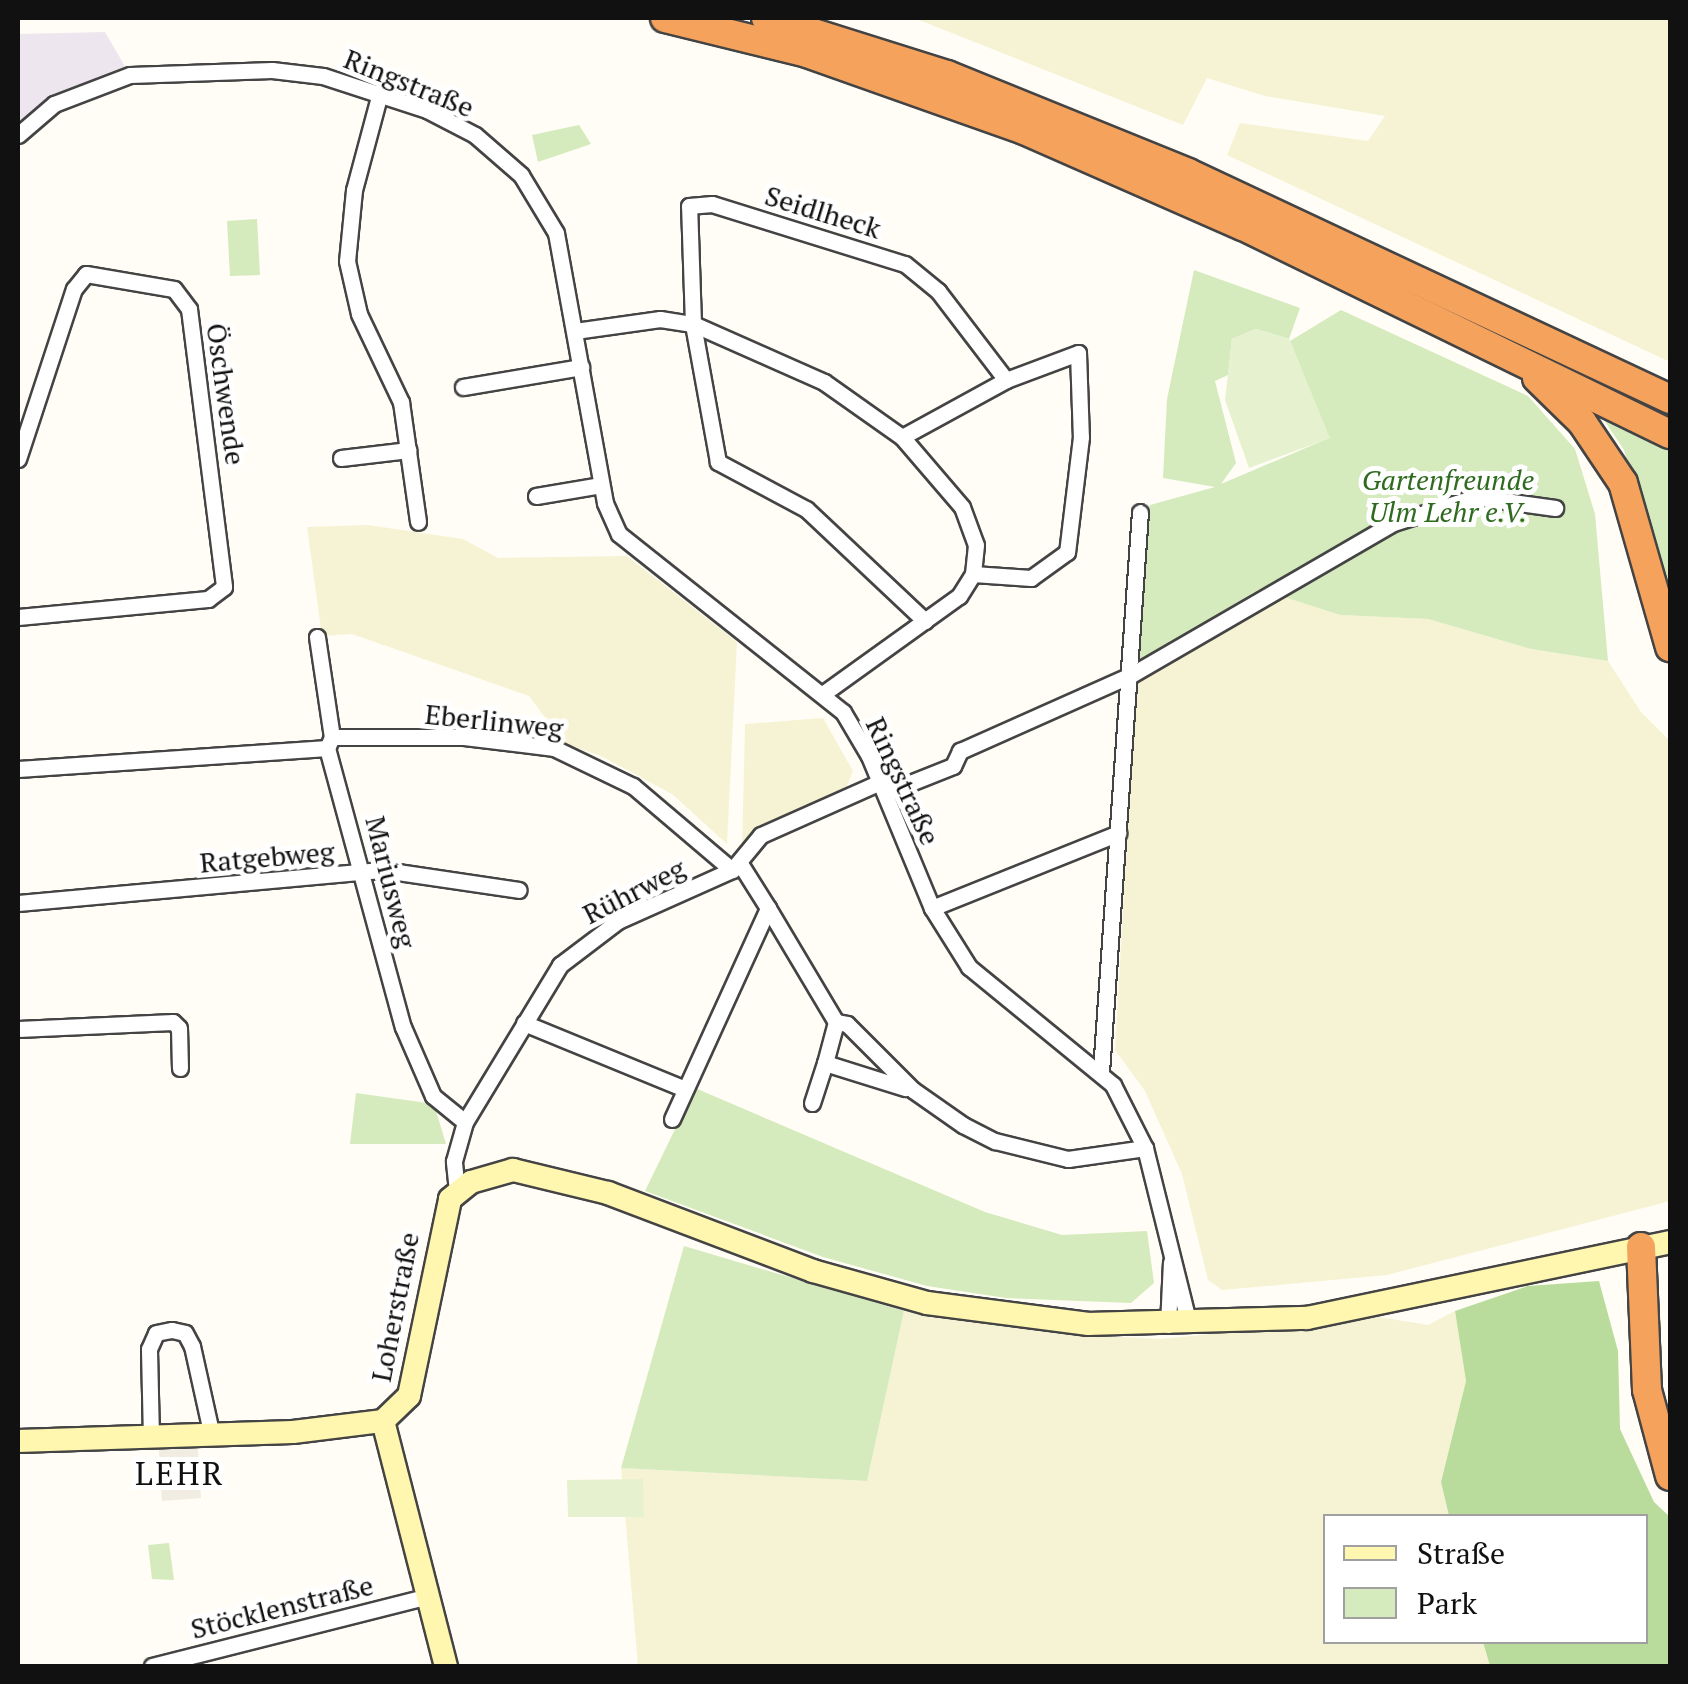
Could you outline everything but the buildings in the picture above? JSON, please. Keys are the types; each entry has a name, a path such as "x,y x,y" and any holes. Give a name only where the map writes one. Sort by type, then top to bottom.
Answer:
{"highway":[{"path":"665,18 807,52 1024,130 1197,205 1670,434"},
{"path":"766,18 947,75 1188,173 1670,399"},
{"path":"1522,362 1582,422 1623,483 1670,647"},
{"path":"1640,1247 1652,1425 1670,1476"},
{"path":"1652,1425 1670,1448"}],"street":[{"name":"Ringstraße","path":"18,135 54,104 130,75 272,70 380,93 475,135 522,174 556,233 609,514 632,548 824,693 858,735 932,908 968,967 991,989 1101,1072 1126,1105 1144,1148 1172,1248 1178,1325"},
{"path":"380,93 354,190 348,261 360,314 401,402 418,522"},
{"name":"Seidlheck","path":"693,324 689,206 712,204 906,264 938,290 1006,380"},
{"name":"Öschwende","path":"18,459 74,289 86,274 174,289 189,309 224,587 208,599 18,617"},
{"path":"575,330 660,318 693,324 824,382 902,437 962,507 976,545 973,574 960,596 824,693"},
{"path":"693,324 718,462 806,509 925,621"},
{"path":"902,437 1006,380 1078,352 1082,400 1068,552 1031,578 973,574"},
{"path":"463,387 582,368"},
{"path":"342,458 409,450"},
{"path":"536,496 601,484"},
{"name":"Rührweg","path":"458,1191 454,1161 466,1122 560,965 588,941 675,892 736,866 761,835 883,787 953,766 960,751 1130,676 1393,522 1476,498 1555,508"},
{"path":"1101,1072 1140,512"},
{"name":"Mariusweg","path":"317,636 330,742 362,874 421,1076 466,1122"},
{"name":"Eberlinweg","path":"18,769 330,742 464,738 554,748 633,786 736,866"},
{"path":"932,908 1119,833"},
{"path":"736,866 768,908 836,1022 812,1103"},
{"name":"Ratgebweg","path":"18,903 384,870 519,890"},
{"path":"672,1119 768,908"},
{"path":"18,1029 173,1022 179,1028 180,1068"},
{"path":"836,1022 847,1024 913,1090 963,1124 1038,1154 1091,1158 1144,1148"},
{"path":"524,1023 685,1089"},
{"path":"825,1063 913,1090"},
{"path":"458,1191 498,1172 534,1172 812,1272 927,1303 1043,1320 1178,1325 1360,1310 1670,1242"},
{"name":"Loherstraße","path":"18,1442 212,1436 383,1421 409,1396 443,1217 458,1191"},
{"path":"150,1438 149,1349 156,1333 172,1330 185,1334 192,1346 212,1436"},
{"path":"383,1421 399,1465 424,1596 446,1666"},
{"name":"Stöcklenstraße","path":"152,1666 424,1596"}],"shaded area":[{"path":"914,18 1670,18 1670,362 1227,155 1240,123 1368,141 1385,116 1265,96 1207,78 1183,125"},
{"path":"105,32 130,75 95,87 18,135 18,34"},
{"path":"368,525 463,539 498,558 627,556 737,642 727,844 672,794 601,756 543,736 547,720 529,696 352,634 322,636 307,527"},
{"path":"1259,589 1340,615 1428,619 1531,649 1608,661 1641,712 1670,741 1670,1201 1387,1275 1222,1290 1208,1280 1182,1174 1145,1091 1115,1050 1137,664"},
{"path":"823,718 853,771 846,788 759,831 742,849 745,724"},
{"path":"904,1311 1053,1333 1161,1339 1380,1317 1428,1325 1455,1311 1466,1381 1441,1482 1449,1514 1323,1514 1323,1644 1484,1644 1490,1666 638,1666 621,1468 867,1481"},
{"path":"197,1436 201,1498 162,1501 158,1437"}],"green space":[{"path":"579,125 591,144 538,162 532,135"},
{"path":"257,219 260,275 230,276 227,221"},
{"name":"Gartenfreunde Ulm Lehr e.V.","path":"1194,270 1300,308 1289,339 1256,329 1232,339 1228,375 1215,381 1236,463 1221,484 1329,438 1290,341 1341,310 1528,396 1575,449 1595,514 1608,661 1531,649 1428,619 1340,615 1259,589 1137,664 1150,505 1215,487 1163,478 1167,399"},
{"path":"1256,329 1289,339 1330,438 1249,468 1225,400 1232,339"},
{"path":"1602,417 1670,449 1670,613 1624,450"},
{"path":"695,1088 985,1212 1062,1235 1147,1231 1154,1283 1131,1303 1006,1298 927,1286 823,1257 645,1191"},
{"path":"356,1093 434,1104 446,1144 350,1144"},
{"path":"684,1246 904,1311 867,1481 621,1468"},
{"path":"1599,1281 1618,1351 1620,1429 1654,1502 1670,1517 1670,1666 1490,1666 1484,1644 1648,1644 1648,1514 1449,1514 1441,1482 1466,1381 1455,1311 1528,1286"},
{"path":"643,1479 644,1517 568,1517 567,1480"},
{"path":"169,1543 174,1580 152,1579 148,1545"}],"district":[{"name":"LEHR","path":"180,1473"}]}
